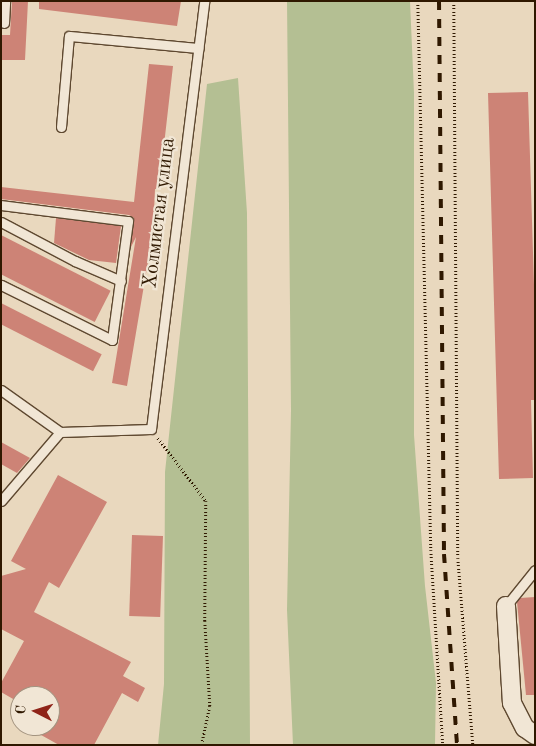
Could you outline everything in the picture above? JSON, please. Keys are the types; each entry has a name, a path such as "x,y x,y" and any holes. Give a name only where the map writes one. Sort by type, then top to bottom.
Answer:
{"street":[{"path":"506,606 512,703 525,728 535,734"}],"lane":[{"path":"4,23 5,1"},
{"name":"Холмистая улица","path":"151,429 204,1"},
{"path":"61,127 69,36 198,48"},
{"path":"1,205 128,221 112,340 1,285"},
{"path":"1,222 75,261 121,281"},
{"path":"1,390 60,432 151,429"},
{"path":"1,501 60,432"},
{"path":"506,606 535,570"}],"path":[{"path":"418,1 431,550 443,745"},
{"path":"454,1 458,558 473,745"},
{"path":"151,429 206,501 205,621 210,706 202,745"}],"green space":[{"path":"287,1 410,1 414,93 414,435 425,586 436,683 435,745 293,745 287,610 291,410"},
{"path":"238,78 247,213 250,745 158,745 164,684 165,472 207,84"}],"building":[{"path":"12,1 28,1 25,60 1,60 1,35 10,35"},
{"path":"39,1 181,1 177,26 39,9"},
{"path":"149,64 173,66 159,189 155,189 153,232 127,386 112,383 136,237 130,249 134,218 129,215 1,199 1,187 134,202"},
{"path":"528,92 535,317 535,400 531,400 533,478 499,479 488,93"},
{"path":"56,218 121,226 116,263 89,260 54,243"},
{"path":"1,235 111,291 95,322 1,274"},
{"path":"1,303 102,354 93,371 1,324"},
{"path":"1,442 30,458 17,473 1,464"},
{"path":"58,475 107,502 59,588 49,582 34,612 131,662 123,676 145,688 138,702 122,693 94,745 59,745 43,736 60,736 60,686 10,686 10,697 1,692 1,683 24,641 1,629 1,576 26,569 11,561"},
{"path":"132,535 163,536 160,617 129,616"},
{"path":"535,597 535,695 526,695 517,602 520,598"}],"railway":[{"path":"439,1 444,554 457,745"}]}
